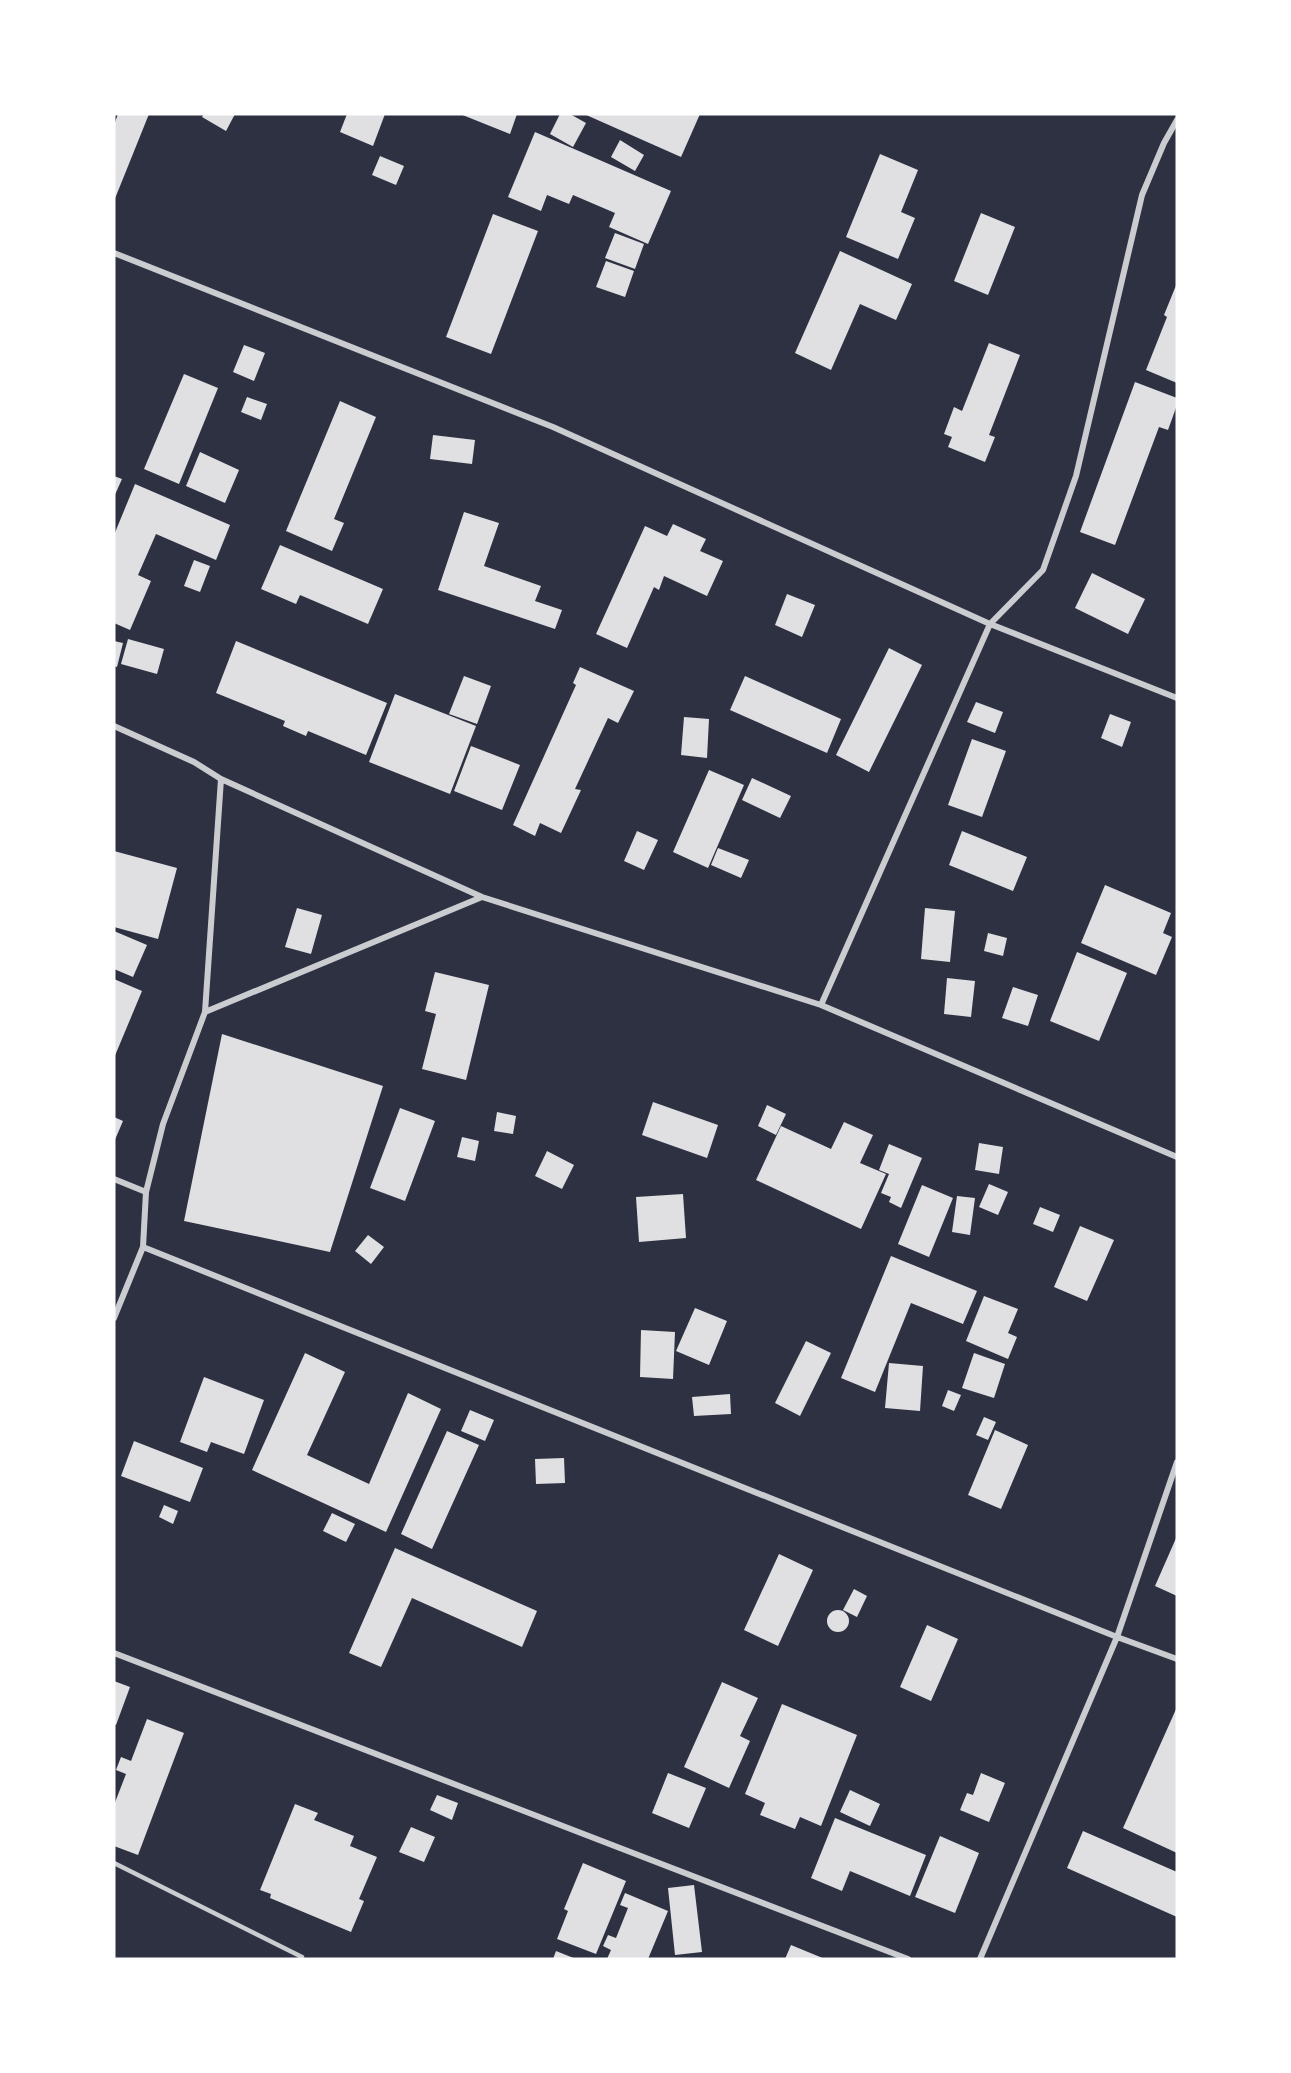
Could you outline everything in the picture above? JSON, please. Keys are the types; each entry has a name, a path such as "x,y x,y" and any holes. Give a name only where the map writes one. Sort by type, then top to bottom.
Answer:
{"street":[{"path":"821,1005 990,624 1043,570 1076,476 1142,195 1164,143 1177,120"},
{"path":"114,253 553,428 990,624 1177,698"},
{"path":"114,726 194,762 221,779 482,897 821,1005 1177,1157"},
{"path":"114,1318 143,1247 146,1192 163,1124 205,1011 221,779"},
{"path":"205,1011 482,897"},
{"path":"114,1179 146,1192"},
{"path":"143,1247 1177,1659"},
{"path":"980,1959 1117,1637 1177,1462"},
{"path":"114,1653 908,1959"}],"lane":[{"path":"114,1863 302,1957"}],"building":[{"path":"118,114 149,114 114,201 114,125"},
{"path":"204,114 235,114 226,131 202,117"},
{"path":"347,114 385,114 373,146 340,132"},
{"path":"460,114 517,114 510,134"},
{"path":"560,114 570,114 586,123 573,147 550,134"},
{"path":"584,114 700,114 681,157"},
{"path":"535,132 671,191 648,244 609,227 615,213 573,195 569,204 547,195 541,211 508,197"},
{"path":"620,140 644,155 635,171 611,157"},
{"path":"880,154 918,170 901,212 915,218 898,259 846,237"},
{"path":"380,156 404,166 396,185 372,175"},
{"path":"981,213 1015,227 988,295 954,281"},
{"path":"493,214 538,231 491,354 446,337"},
{"path":"615,233 644,244 635,269 605,258"},
{"path":"840,251 912,284 896,320 860,304 831,370 795,353"},
{"path":"606,261 634,271 625,297 596,287"},
{"path":"1177,283 1177,383 1146,370 1167,317 1164,315"},
{"path":"989,343 1020,355 989,435 995,437 985,462 948,447 952,437 944,434 954,407 962,411"},
{"path":"244,345 265,353 254,381 233,372"},
{"path":"184,374 218,388 179,484 144,469"},
{"path":"1135,382 1177,398 1177,405 1168,430 1159,427 1115,545 1080,532"},
{"path":"247,397 267,404 261,420 241,412"},
{"path":"340,401 376,417 334,519 344,523 332,551 286,531"},
{"path":"433,435 475,440 472,464 430,459"},
{"path":"200,452 239,470 225,503 186,486"},
{"path":"114,476 122,479 114,497"},
{"path":"135,484 230,525 216,560 156,534 138,575 151,581 130,630 114,623 114,535"},
{"path":"464,512 499,523 484,566 541,586 535,601 562,610 555,629 438,590"},
{"path":"673,524 706,539 700,551 723,561 707,596 664,576 659,590 654,587 627,648 596,634 645,526 667,536"},
{"path":"280,545 383,589 368,624 300,595 296,604 261,589"},
{"path":"194,560 210,566 200,592 184,586"},
{"path":"1092,573 1145,599 1128,634 1075,608"},
{"path":"787,594 815,605 802,637 775,625"},
{"path":"128,639 164,649 157,674 121,664"},
{"path":"114,641 123,643 117,667 114,666"},
{"path":"236,641 387,703 366,755 308,731 306,736 283,726 285,721 216,693"},
{"path":"889,648 922,665 869,772 836,755"},
{"path":"580,667 634,691 618,723 608,718 575,789 581,790 561,833 540,823 535,836 513,825 576,685 573,683"},
{"path":"464,676 491,686 477,724 449,714"},
{"path":"745,676 841,719 827,753 730,710"},
{"path":"395,694 476,726 450,794 369,762"},
{"path":"976,702 1003,712 995,733 967,722"},
{"path":"1110,714 1131,722 1122,747 1101,738"},
{"path":"684,717 709,719 707,758 681,755"},
{"path":"972,739 1006,751 982,817 948,805"},
{"path":"471,746 520,765 502,810 454,791"},
{"path":"709,770 744,785 708,868 673,852"},
{"path":"752,778 791,796 780,818 742,800"},
{"path":"637,831 658,840 644,870 624,861"},
{"path":"962,831 1027,857 1013,891 949,865"},
{"path":"718,848 749,860 741,878 711,865"},
{"path":"114,851 177,868 158,939 114,927"},
{"path":"1105,885 1171,913 1163,933 1172,937 1156,975 1081,943"},
{"path":"297,908 322,915 311,954 285,947"},
{"path":"925,908 955,911 950,962 921,959"},
{"path":"114,931 147,945 133,977 114,969"},
{"path":"988,933 1007,938 1003,956 984,951"},
{"path":"1077,952 1127,973 1099,1041 1050,1021"},
{"path":"435,972 489,985 466,1080 422,1069 436,1014 425,1011"},
{"path":"947,978 975,981 971,1017 944,1014"},
{"path":"114,979 142,991 114,1058"},
{"path":"1013,987 1038,995 1028,1026 1002,1018"},
{"path":"222,1034 383,1086 330,1252 184,1221"},
{"path":"653,1102 718,1125 707,1158 642,1135"},
{"path":"767,1105 786,1114 776,1135 758,1126"},
{"path":"400,1108 435,1121 405,1201 370,1188"},
{"path":"497,1112 516,1116 513,1134 494,1131"},
{"path":"114,1117 123,1121 114,1142"},
{"path":"844,1122 873,1135 860,1163 886,1174 861,1229 756,1180 781,1126 831,1149"},
{"path":"462,1137 479,1141 475,1161 457,1157"},
{"path":"979,1143 1003,1147 999,1174 975,1170"},
{"path":"889,1144 922,1158 901,1208 889,1202 891,1197 881,1193 889,1174 879,1170"},
{"path":"547,1151 574,1165 562,1189 535,1176"},
{"path":"989,1184 1008,1192 998,1215 979,1207"},
{"path":"922,1185 953,1198 929,1257 898,1244"},
{"path":"683,1194 686,1238 639,1242 636,1197"},
{"path":"957,1196 975,1198 970,1235 952,1232"},
{"path":"1040,1207 1060,1215 1053,1232 1033,1224"},
{"path":"1080,1226 1114,1240 1087,1301 1054,1287"},
{"path":"368,1235 384,1247 371,1264 355,1251"},
{"path":"891,1256 977,1291 963,1324 911,1303 875,1392 841,1378"},
{"path":"984,1296 1018,1309 1008,1333 1017,1337 1008,1359 966,1341"},
{"path":"695,1308 727,1321 709,1365 676,1351"},
{"path":"641,1330 675,1332 673,1379 640,1377"},
{"path":"806,1341 831,1353 800,1416 775,1403"},
{"path":"305,1353 345,1372 307,1455 369,1484 408,1393 441,1409 386,1532 252,1470"},
{"path":"974,1353 1005,1364 994,1398 962,1388"},
{"path":"889,1363 923,1366 920,1411 885,1408"},
{"path":"204,1377 264,1400 244,1454 211,1442 207,1452 180,1442"},
{"path":"948,1390 961,1395 954,1411 942,1406"},
{"path":"730,1394 731,1414 694,1416 692,1397"},
{"path":"470,1410 494,1420 485,1441 461,1431"},
{"path":"984,1417 996,1422 988,1440 976,1435"},
{"path":"995,1430 1028,1445 1001,1509 968,1495"},
{"path":"447,1431 479,1445 432,1549 401,1534"},
{"path":"134,1441 203,1468 190,1502 121,1476"},
{"path":"564,1458 565,1483 536,1484 535,1459"},
{"path":"164,1505 178,1511 173,1524 159,1517"},
{"path":"332,1513 355,1524 346,1542 323,1531"},
{"path":"1177,1536 1177,1596 1155,1586"},
{"path":"395,1548 537,1611 522,1647 412,1598 381,1667 349,1653"},
{"path":"779,1554 813,1570 778,1646 744,1630"},
{"path":"854,1589 867,1596 857,1617 843,1610"},
{"path":"838,1610 846,1613 849,1621 846,1629 838,1632 830,1629 827,1621 830,1613"},
{"path":"927,1625 958,1639 931,1701 900,1687"},
{"path":"114,1681 130,1687 116,1725 114,1724"},
{"path":"722,1682 758,1698 740,1736 750,1741 729,1788 684,1767"},
{"path":"782,1704 857,1735 821,1826 800,1817 795,1829 760,1815 765,1803 745,1794"},
{"path":"1177,1707 1177,1853 1123,1828"},
{"path":"147,1719 184,1733 138,1855 114,1846 114,1805 126,1774 116,1770 121,1757 131,1761"},
{"path":"668,1773 706,1788 689,1828 652,1813"},
{"path":"981,1773 1005,1783 989,1822 960,1810 967,1793 973,1795"},
{"path":"850,1790 880,1804 870,1826 840,1812"},
{"path":"437,1795 458,1803 452,1820 430,1810"},
{"path":"295,1804 318,1813 314,1820 354,1836 350,1846 377,1857 359,1899 364,1901 351,1932 270,1898 271,1894 260,1890"},
{"path":"835,1818 926,1855 910,1896 850,1871 842,1891 811,1878"},
{"path":"411,1827 435,1837 424,1862 399,1852"},
{"path":"1083,1831 1177,1872 1177,1917 1067,1868"},
{"path":"940,1836 979,1853 955,1913 915,1897"},
{"path":"583,1863 626,1881 596,1954 557,1939 568,1911 564,1909"},
{"path":"694,1885 702,1952 675,1955 668,1888"},
{"path":"625,1893 668,1911 648,1959 607,1959 611,1950 603,1946 608,1935 616,1938 628,1908 620,1905"},
{"path":"791,1945 825,1959 785,1959"},
{"path":"556,1951 576,1959 553,1959"}]}
